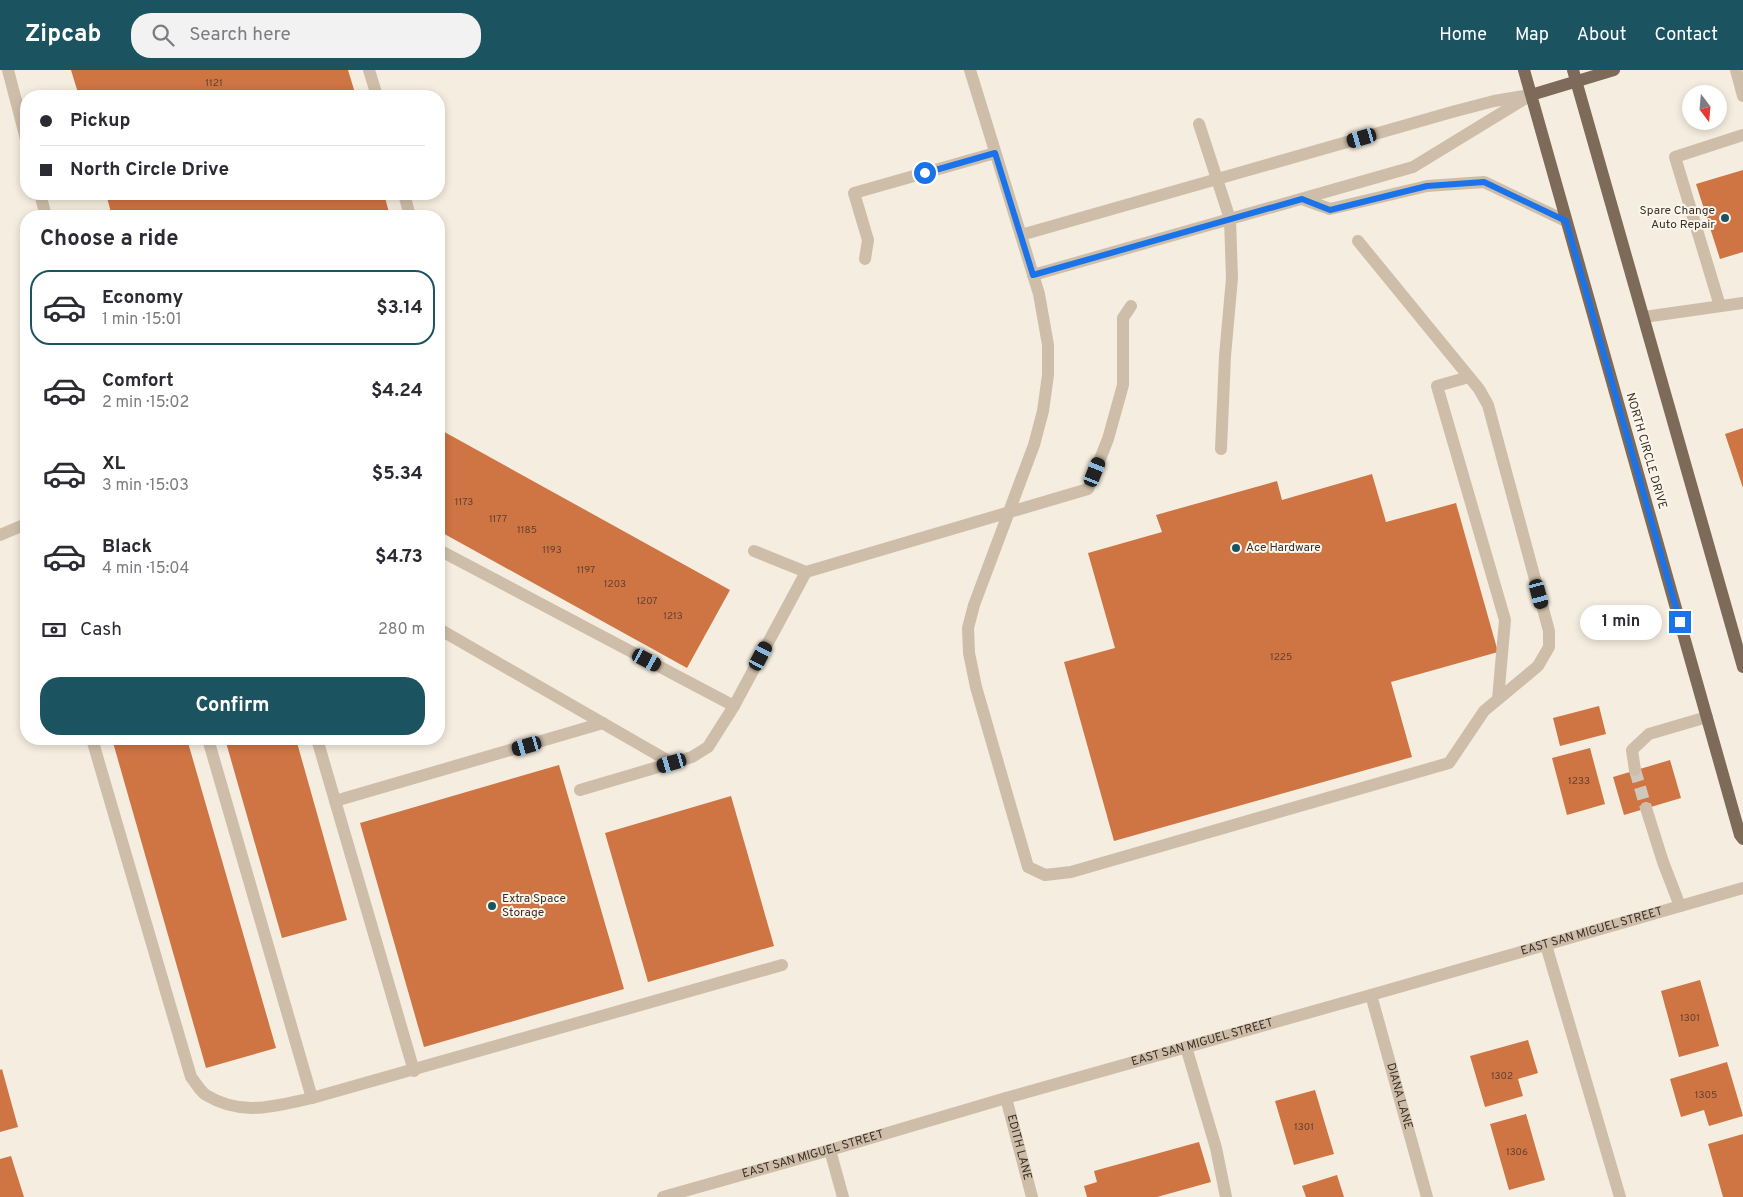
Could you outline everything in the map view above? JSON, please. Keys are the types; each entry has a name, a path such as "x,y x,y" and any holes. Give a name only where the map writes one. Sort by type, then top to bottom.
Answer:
{"main road":[{"name":"NORTH CIRCLE DRIVE","path":"1524,70 1740,835 1743,839"},
{"path":"1531,95 1575,76 1614,70"},
{"path":"1575,76 1743,667"}],"street":[{"path":"8,70 20,116"},
{"path":"369,70 375,90"},
{"path":"970,70 1039,294 1048,345 1048,375 1043,411 1034,445 974,605 968,628 969,653 976,687 1028,867 1045,875 1080,869 1449,763 1484,711 1538,666 1549,647 1549,631 1488,405 1479,389 1358,241"},
{"path":"1736,70 1743,96"},
{"path":"1020,235 1494,101 1531,95"},
{"path":"1033,275 1413,167 1531,95"},
{"path":"1199,124 1230,219 1232,278 1225,356 1222,449"},
{"path":"1720,306 1674,157 1743,135"},
{"path":"865,259 868,240 854,193 995,153"},
{"path":"1302,199 1330,210 1427,186 1484,182 1566,221"},
{"path":"1644,318 1743,303"},
{"path":"754,551 806,572 1088,488 1108,439 1123,385 1123,318 1130,306"},
{"path":"1469,377 1437,386 1505,620 1498,699"},
{"path":"0,535 20,527"},
{"path":"445,553 734,706"},
{"path":"580,790 692,757 708,747 734,706 806,572"},
{"path":"445,632 672,763"},
{"path":"1635,770 1632,750 1649,734 1707,717"},
{"path":"335,801 603,723"},
{"path":"94,745 191,1077 205,1094 229,1105 260,1109 312,1098 782,965"},
{"path":"210,745 312,1098"},
{"path":"319,745 414,1070"},
{"path":"1646,808 1663,862 1680,906"},
{"name":"EAST SAN MIGUEL STREET","path":"663,1197 1743,888"},
{"path":"1546,945 1620,1197"},
{"name":"DIANA LANE","path":"1372,995 1427,1197"},
{"path":"1186,1047 1216,1148 1226,1197"},
{"name":"EDITH LANE","path":"1006,1098 1032,1197"},
{"path":"830,1150 843,1197"}],"building":[{"path":"71,70 348,70 354,90 77,90"},
{"name":"Spare Change Auto Repair","path":"1743,170 1743,252 1720,259 1696,184"},
{"path":"108,200 386,200 388,210 110,210"},
{"path":"1743,428 1743,488 1725,434"},
{"path":"445,432 730,590 687,668 445,534"},
{"path":"1372,474 1386,522 1456,503 1498,652 1391,682 1412,757 1114,841 1064,662 1115,648 1088,553 1162,532 1156,515 1277,481 1282,500"},
{"path":"1599,706 1606,734 1560,746 1553,718"},
{"path":"114,745 189,745 276,1048 206,1068"},
{"path":"227,745 298,745 347,920 282,938"},
{"path":"1590,748 1605,804 1567,815 1552,758"},
{"path":"1670,760 1681,798 1624,815 1613,777"},
{"name":"Extra Space Storage","path":"559,765 624,989 424,1047 360,823"},
{"path":"731,796 774,946 648,982 605,833"},
{"path":"1700,980 1719,1046 1679,1057 1661,991"},
{"path":"1528,1040 1538,1073 1518,1079 1523,1096 1485,1107 1470,1056"},
{"path":"1727,1062 1743,1116 1709,1126 1704,1110 1681,1117 1670,1079"},
{"path":"2,1069 18,1127 0,1132 0,1070"},
{"path":"1315,1090 1334,1154 1294,1165 1275,1101"},
{"path":"1526,1114 1545,1180 1509,1190 1490,1124"},
{"path":"1743,1134 1743,1197 1723,1197 1708,1144"},
{"path":"1199,1142 1211,1182 1157,1197 1087,1197 1084,1186 1097,1182 1094,1171"},
{"path":"11,1156 24,1197 0,1197 0,1159"},
{"path":"1337,1175 1344,1197 1306,1197 1302,1186"}],"tunnel":[{"path":"1635,770 1646,808"}],"place":[{"name":"Spare Change Auto Repair","path":"1725,218"},
{"name":"Ace Hardware","path":"1236,548"},
{"name":"Extra Space Storage","path":"492,906"}],"route":[{"path":"925,173 995,153 1033,275 1302,199 1330,210 1427,186 1484,182 1566,221 1680,622"}]}
